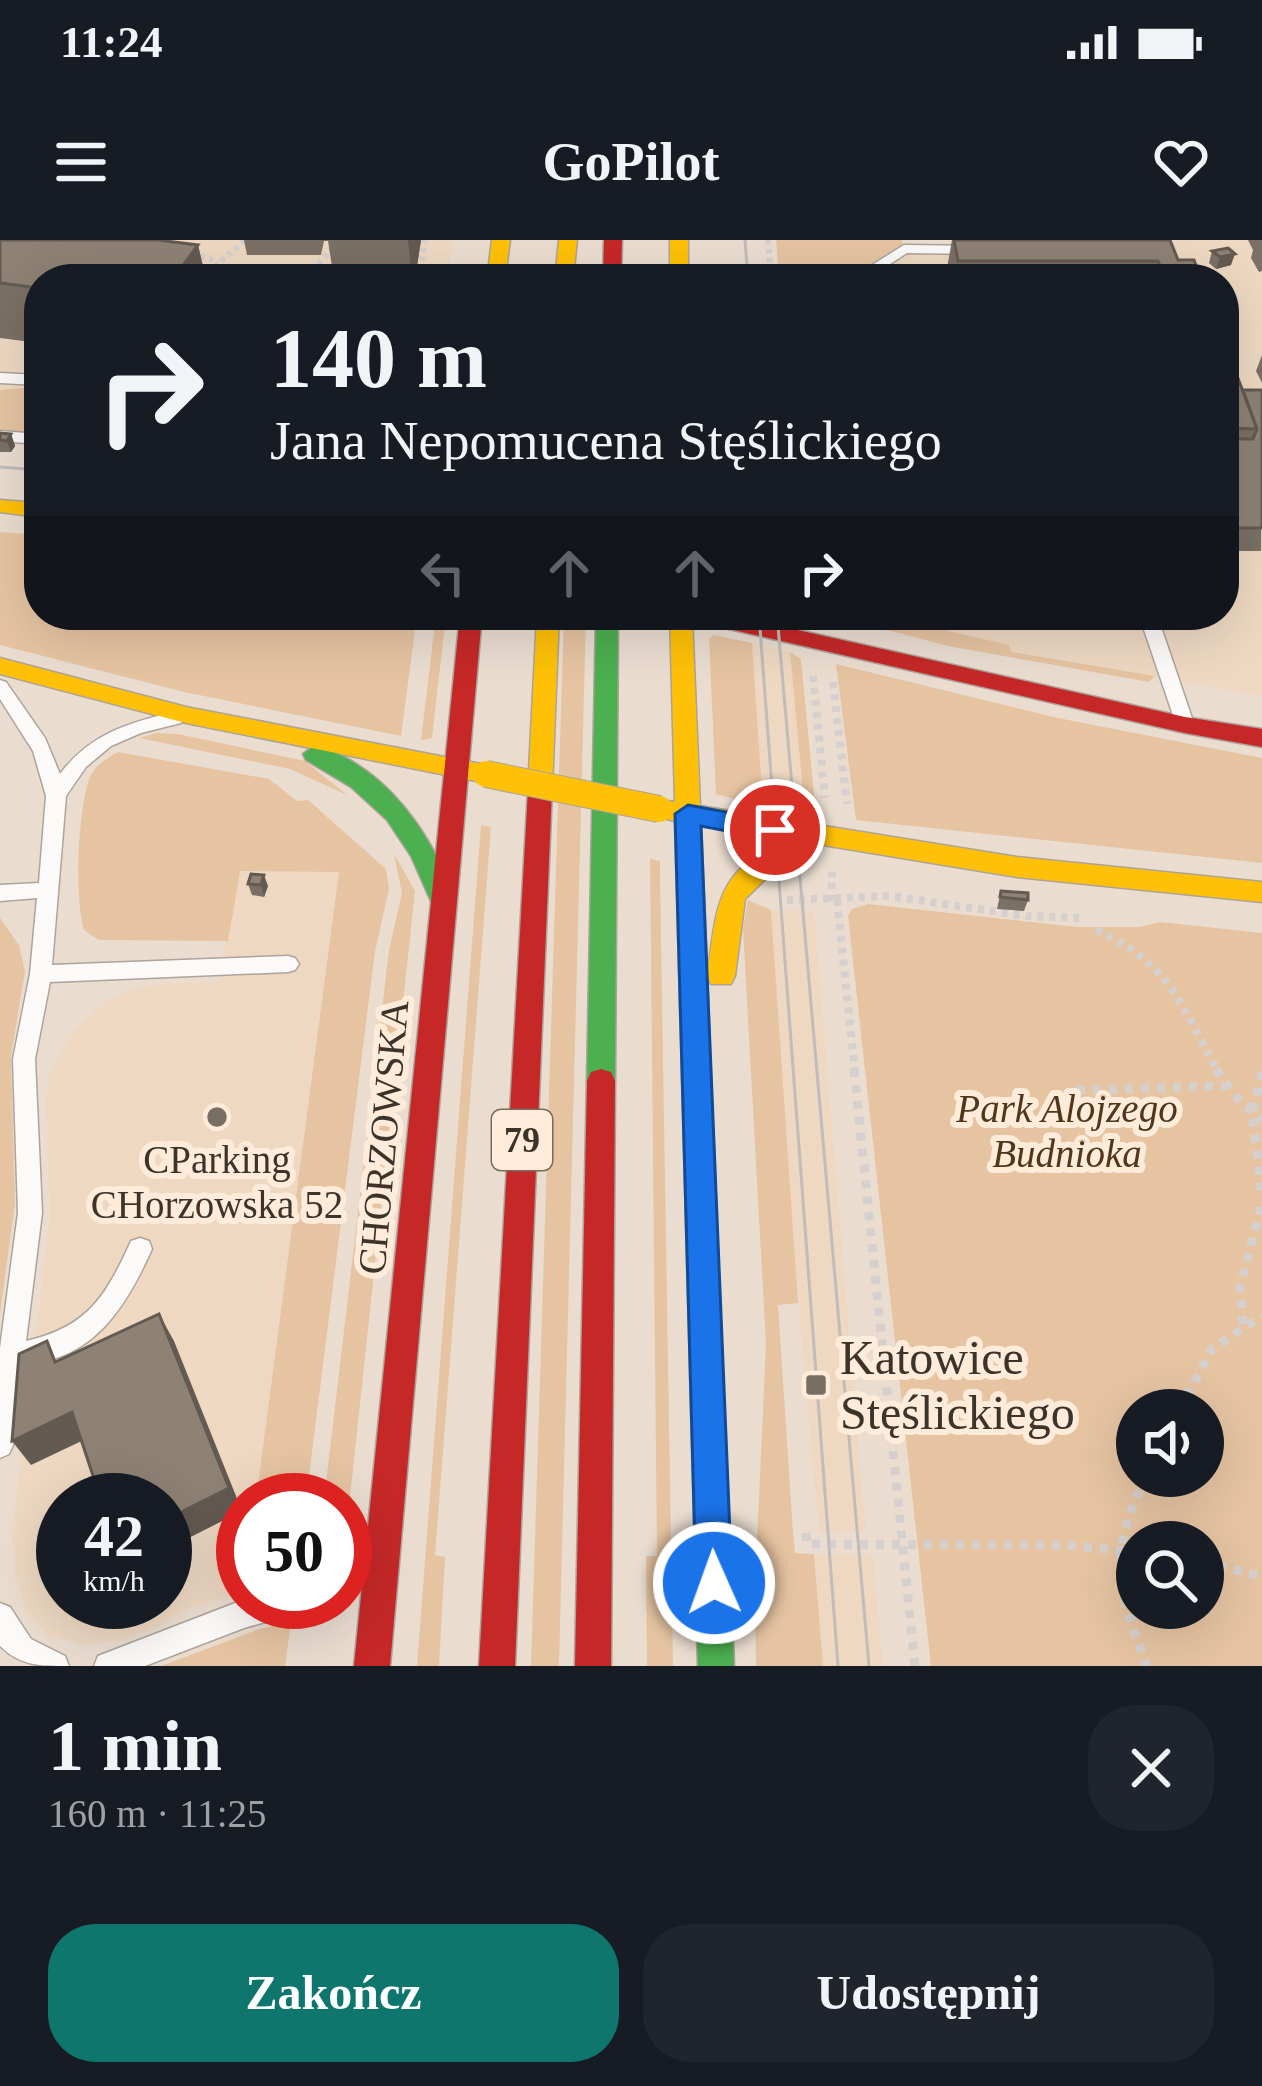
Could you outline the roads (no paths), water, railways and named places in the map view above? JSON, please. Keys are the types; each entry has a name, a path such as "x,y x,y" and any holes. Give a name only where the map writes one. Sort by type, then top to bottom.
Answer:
{"main road":[{"name":"CHORZOWSKA","path":"372,1666 470,630"},
{"name":"79","path":"497,1666 547,630"},
{"name":"79","path":"593,1666 607,630"},
{"path":"682,630 716,1666"},
{"path":"764,630 1185,725 1262,738"},
{"path":"0,667 187,715 659,809 822,827 1017,867 1262,892"},
{"path":"254,729 353,771 383,794 420,839 445,905"},
{"path":"696,1032 723,971 732,897 779,853 822,827"}],"lane":[{"path":"880,264 904,249 987,250"},
{"path":"1153,630 1185,725"},
{"path":"0,686 27,721 51,770 56,796 41,974 24,1059 30,1213 0,1445"},
{"path":"56,796 75,761 106,740 187,715"},
{"path":"0,893 47,890"},
{"path":"41,974 287,964"},
{"path":"13,1355 51,1349 89,1329 115,1306 140,1249"},
{"path":"372,1598 379,1598"},
{"path":"0,1617 7,1635 35,1661 55,1666"},
{"path":"108,1666 216,1625"}],"tram line":[{"path":"745,240 747,264"},
{"path":"0,467 24,469"},
{"path":"760,630 838,1666"},
{"path":"778,630 869,1666"}],"place":[{"name":"CParking CHorzowska 52","path":"217,1117"},
{"name":"Katowice Stęślickiego","path":"816,1385"}],"park label":[{"name":"Park Alojzego Budnioka","path":"1067,1130"}]}
